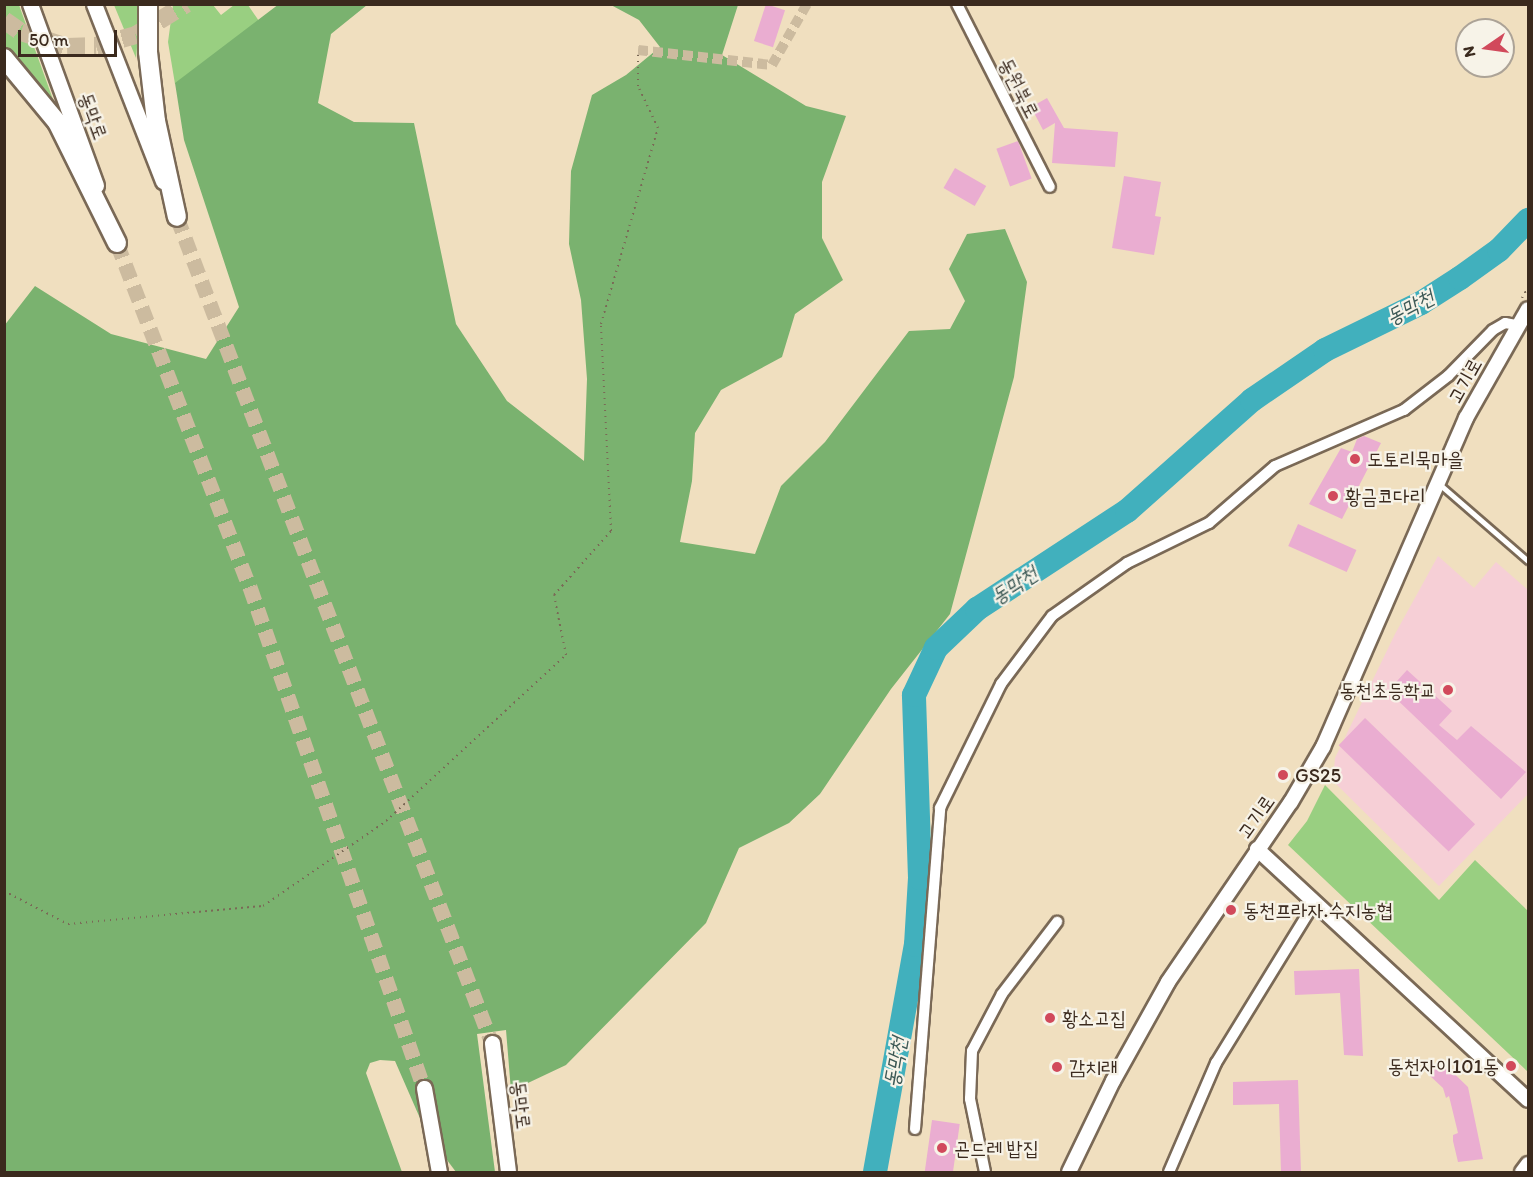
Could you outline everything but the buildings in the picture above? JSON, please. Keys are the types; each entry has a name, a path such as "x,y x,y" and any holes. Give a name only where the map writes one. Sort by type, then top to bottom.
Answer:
{"main road":[{"name":"동막로","path":"30,4 117,243"},
{"name":"동막로","path":"94,4 177,217"},
{"path":"148,4 148,52 156,121 177,217"},
{"path":"148,52 155,4"},
{"path":"4,58 57,122 117,243"},
{"name":"동막로","path":"492,1043 508,1173"},
{"path":"424,1088 439,1173"}],"street":[{"name":"동원북로","path":"957,4 1050,188"},
{"name":"고기로","path":"1069,1173 1113,1081 1168,982 1323,747 1437,482 1516,325 1528,309"},
{"path":"915,1129 940,808 1001,684 1052,616 1127,563 1209,523 1275,466 1404,410 1448,376 1493,330 1505,323 1516,325"},
{"path":"1257,849 1528,1100"},
{"path":"1169,1173 1216,1063 1314,904"},
{"path":"986,1173 970,1100 972,1051 1002,994 1057,922"},
{"path":"1513,1086 1528,1092"},
{"path":"1522,1173 1528,1164"}],"lane":[{"path":"1437,482 1528,561"}],"path":[{"path":"4,891 68,924 263,906 386,821 566,655 554,595 612,531 601,324 658,128 638,86 638,50"}],"shaded area":[{"name":"동천초등학교","path":"1438,556 1474,588 1496,562 1528,590 1528,794 1439,886 1333,781 1335,758 1395,634"}],"green space":[{"path":"279,4 367,5 331,34 318,103 354,122 414,123 456,324 507,401 584,461 587,379 581,300 569,244 571,171 592,95 626,75 660,47 639,20 611,5 738,5 722,55 806,106 846,116 822,182 822,238 843,280 795,314 782,357 721,390 695,433 692,481 680,542 755,554 781,486 825,442 909,331 950,329 965,301 949,269 967,234 1005,229 1027,282 1014,377 950,614 891,689 820,794 789,823 739,848 706,923 566,1065 511,1091 506,1030 477,1034 495,1172 456,1172 426,1132 395,1061 380,1060 370,1063 366,1073 402,1172 5,1172 4,326 35,286 111,334 206,359 239,307 184,140 175,83"},
{"path":"5,5 19,5 55,105 5,52"},
{"path":"114,5 141,5 136,58"},
{"path":"173,5 213,5 221,15 234,5 248,5 259,21 175,84 168,42"},
{"path":"1325,785 1439,900 1475,860 1528,911 1528,1072 1288,845 1307,821"}],"waterway":[{"name":"동막천","path":"875,1172 916,945 920,878 914,695 936,648 977,609 1127,511 1252,400 1325,350 1421,303 1460,278 1499,250 1528,220"}],"tunnel":[{"path":"4,20 21,32 67,47 96,46 136,35 186,4"},
{"path":"638,50 772,65 807,4"},
{"path":"177,217 492,1043"},
{"path":"117,243 250,587 424,1088"}],"place":[{"name":"도토리묵마을","path":"1355,459"},
{"name":"황금코다리","path":"1333,496"},
{"name":"동천초등학교","path":"1448,690"},
{"name":"GS25","path":"1283,775"},
{"name":"동천프라자.수지농협","path":"1231,910"},
{"name":"황소고집","path":"1050,1018"},
{"name":"동천자이101동","path":"1511,1066"},
{"name":"감치래","path":"1057,1067"},
{"name":"곤드레 밥집","path":"942,1148"}]}
